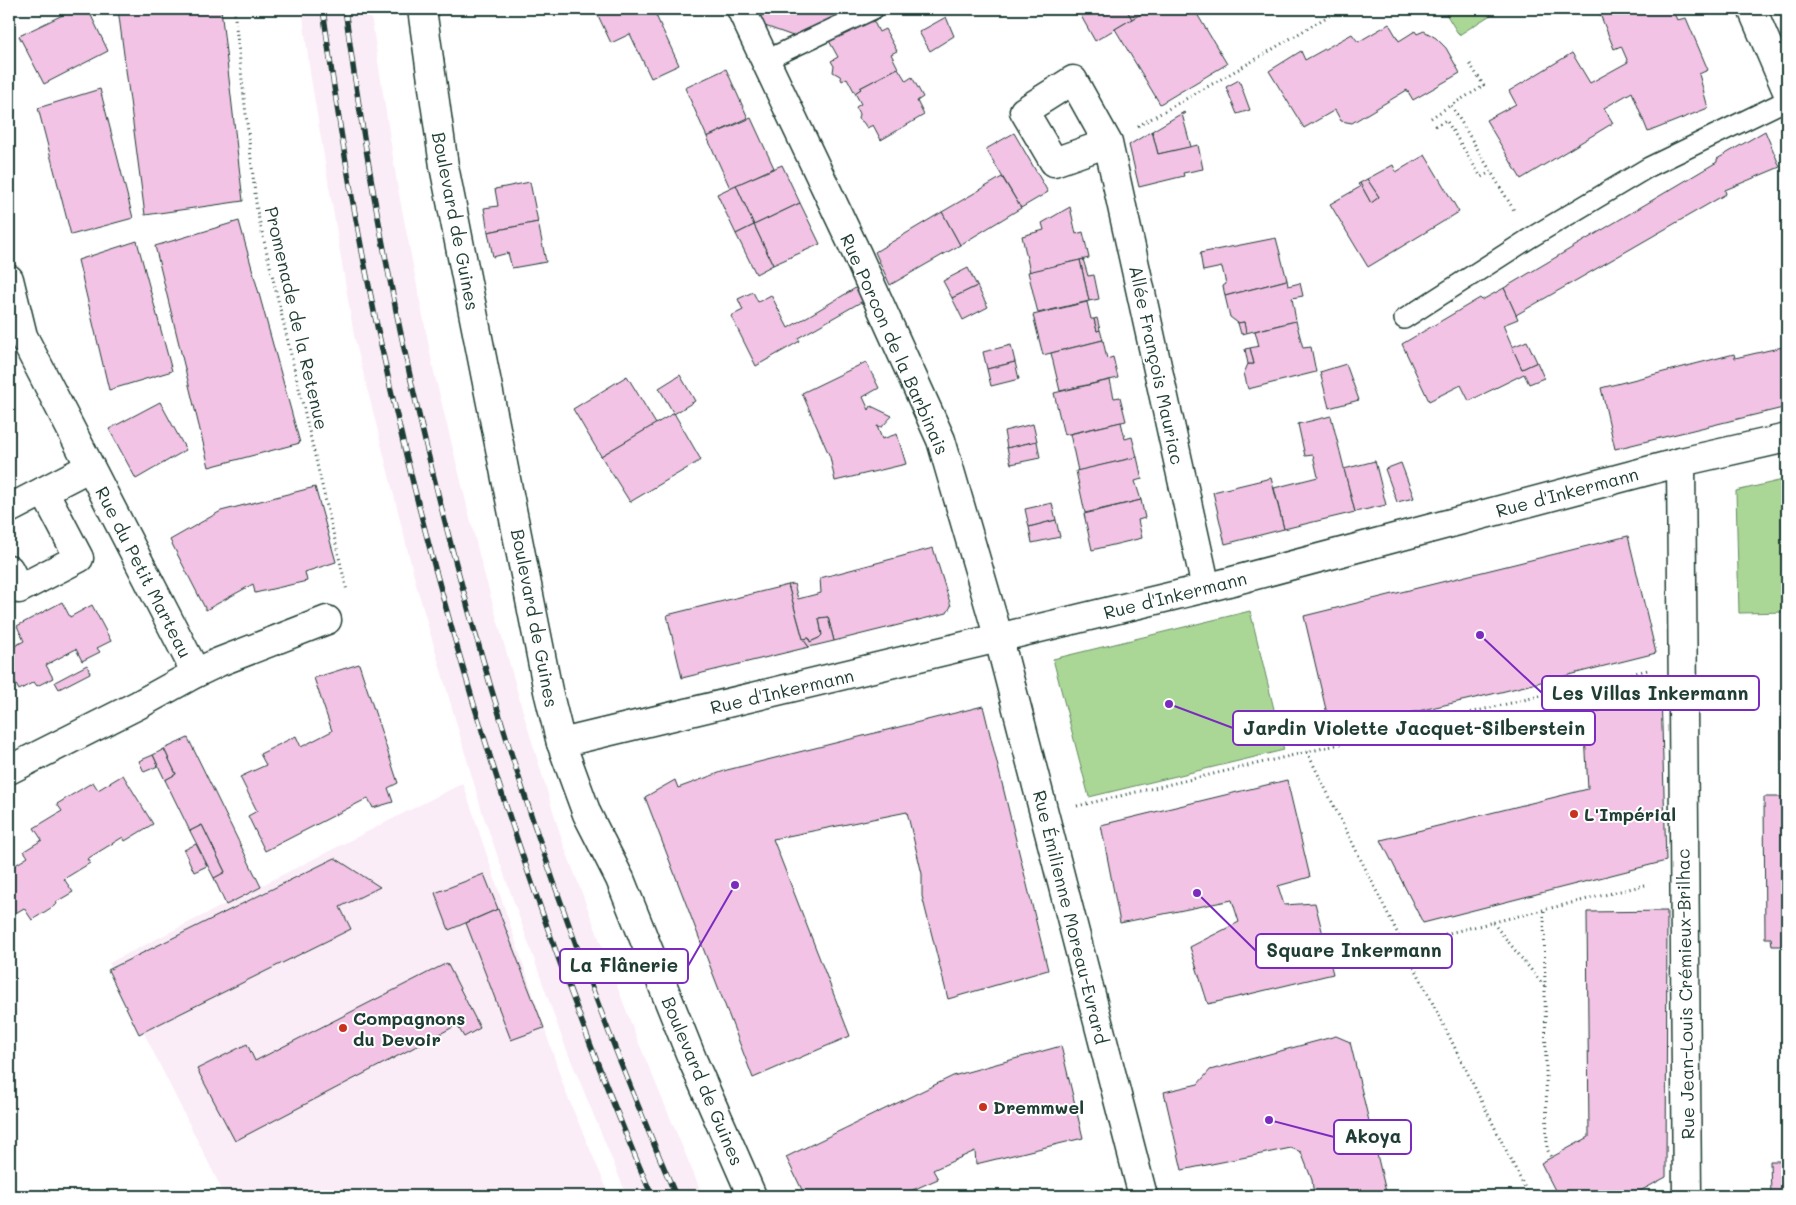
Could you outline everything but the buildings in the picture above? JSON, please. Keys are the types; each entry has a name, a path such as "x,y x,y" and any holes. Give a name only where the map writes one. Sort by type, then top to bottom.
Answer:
{"street":[{"name":"Boulevard de Guines","path":"422,9 444,166 548,691 561,743 587,814 620,879 693,1061 752,1196"},
{"name":"Rue Porcon de la Barbinais","path":"741,9 941,440 1000,639"},
{"path":"1752,9 1787,91"},
{"name":"Allée François Mauriac","path":"1108,143 1206,588"},
{"name":"Rue du Petit Marteau","path":"9,279 22,336 196,673 138,706 9,770"},
{"name":"Rue d'Inkermann","path":"561,743 1206,588 1681,462 1787,438"},
{"name":"Rue Jean-Louis Crémieux-Brilhac","path":"1681,462 1687,1196"},
{"path":"9,510 90,467"},
{"path":"9,569 19,589 79,558 44,491"},
{"path":"196,673 218,662 327,620"},
{"name":"Rue Émilienne Moreau-Evrard","path":"1000,639 1143,1196"}],"lane":[{"path":"766,60 874,9"},
{"path":"1404,318 1530,238 1649,167 1787,100"}],"path":[{"name":"Promenade de la Retenue","path":"234,9 257,211 349,601 327,620"},
{"path":"1108,143 1340,9"},
{"path":"1430,118 1484,86 1470,64"},
{"path":"1450,105 1530,238"},
{"path":"1435,126 1446,120 1481,177 1491,172"},
{"path":"1045,813 1682,661"},
{"path":"1307,752 1529,1196"},
{"path":"1445,934 1684,876"},
{"path":"1544,911 1548,1149 1551,1157"},
{"path":"1493,923 1545,987"}],"shaded area":[{"path":"302,9 370,9 398,189 434,372 480,558 524,715 562,840 636,1036 703,1196 627,1196 563,1041 483,815 417,588 354,336 310,73"},
{"name":"Compagnons du Devoir","path":"463,783 566,1093 610,1196 225,1196 109,963"}],"green space":[{"path":"1443,9 1488,9 1492,14 1459,35"},
{"path":"1787,479 1787,612 1739,613 1736,491"},
{"path":"1250,611 1284,750 1089,797 1053,659"}],"railway":[{"path":"323,9 357,227 403,442 430,549 460,656 526,866 586,1032 652,1196"},
{"path":"345,9 368,161 397,313 430,464 470,614 514,762 563,909 617,1053 676,1196"}],"place":[{"name":"Les Villas Inkermann","path":"1480,635"},
{"name":"Jardin Violette Jacquet-Silberstein","path":"1169,704"},
{"name":"L'Impérial","path":"1574,814"},
{"name":"La Flânerie","path":"735,885"},
{"name":"Square Inkermann","path":"1197,893"},
{"name":"Compagnons du Devoir","path":"343,1028"},
{"name":"Dremmwel","path":"983,1107"},
{"name":"Akoya","path":"1269,1120"}]}
